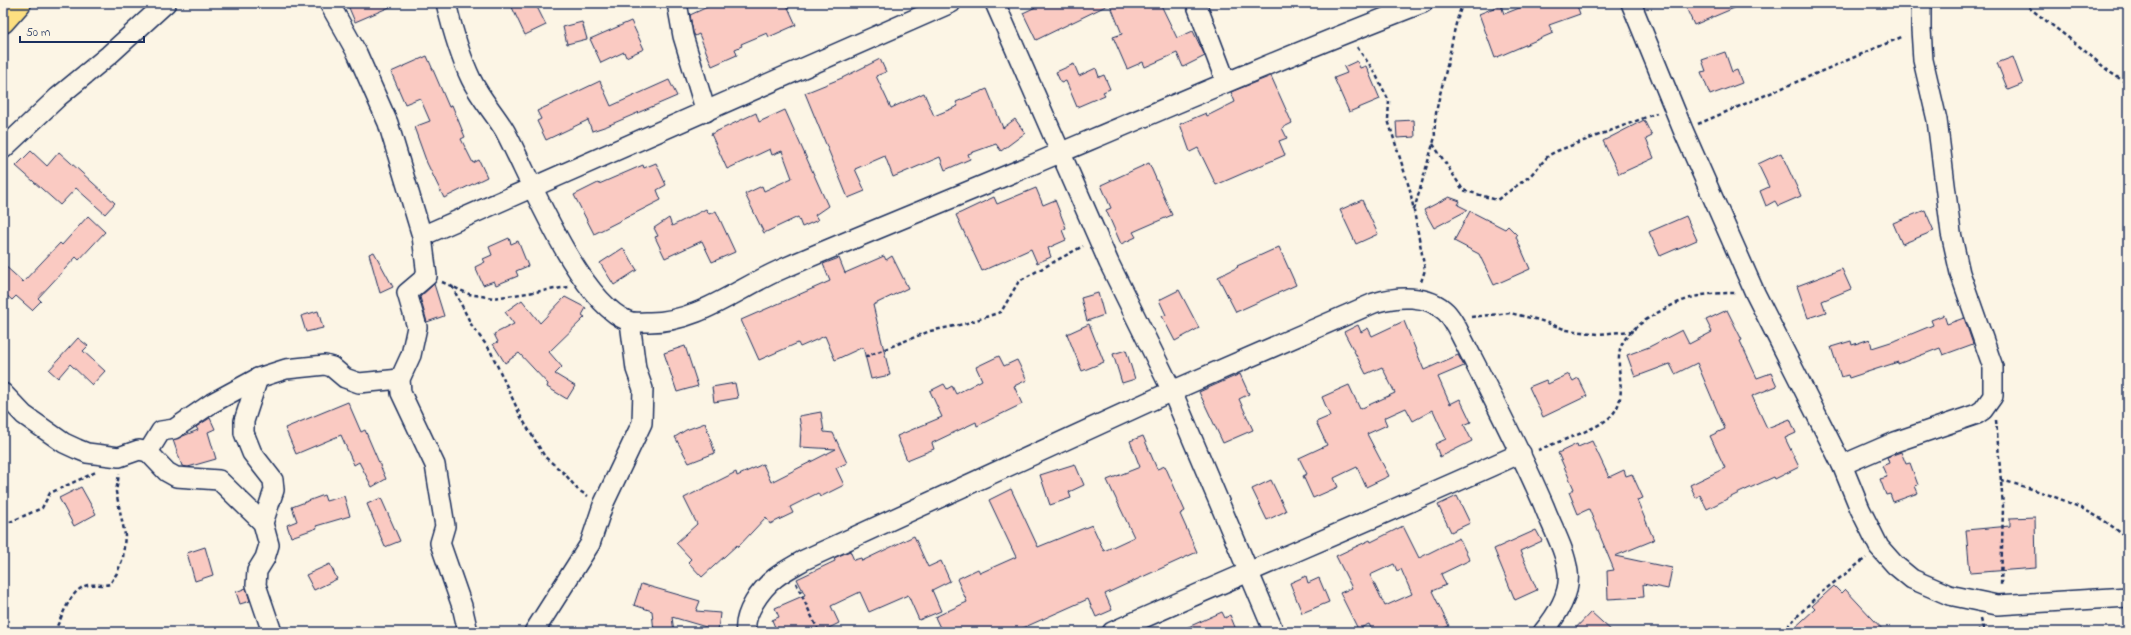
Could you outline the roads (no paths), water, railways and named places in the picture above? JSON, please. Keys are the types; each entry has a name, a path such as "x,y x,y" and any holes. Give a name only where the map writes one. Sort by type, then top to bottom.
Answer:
{"highway":[{"path":"3,22 20,3"}],"street":[{"path":"3,149 58,97 166,3"},
{"path":"330,3 357,52 388,123 422,236 423,258 427,276 407,293 417,327 411,355 400,379 401,393 435,465 445,526 440,542 462,606 468,632"},
{"path":"446,3 472,80 504,130 532,187 585,283 609,310 630,322 655,323 673,321 695,313 772,274 898,220 1060,154 1346,32 1423,3"},
{"path":"677,3 683,36 706,112"},
{"path":"422,236 951,3"},
{"path":"995,3 1098,238 1172,391 1274,632"},
{"path":"1196,3 1226,82"},
{"path":"1631,3 1683,130 1755,293 1842,465 1860,509 1879,547 1895,565 1912,579 1949,596 1997,605 2128,597"},
{"path":"1842,465 1894,442 1977,414 1983,410 1994,396 1995,381 1991,356 1960,273 1951,233 1937,120 1923,60 1920,29 1921,3"},
{"path":"742,629 755,601 774,579 789,568 1172,391 1374,303 1390,298 1416,298 1446,311 1451,319 1522,455 1563,551 1568,572 1566,594 1556,615 1543,632"},
{"path":"534,632 590,544 603,505 642,423 643,389 636,369 630,322"},
{"path":"148,452 161,431 174,429 212,403 258,378 286,369 316,365 332,367 345,378 359,383 400,379"},
{"path":"258,378 244,421 247,443 252,453 273,480 274,490 263,524"},
{"path":"3,393 24,415 64,443 87,453 119,457 123,454 139,450 148,452 167,472 176,477 191,479 215,478 222,482 263,524 269,545 265,558 257,571 256,585 272,632"},
{"path":"1112,632 1249,571 1522,455"}]}
